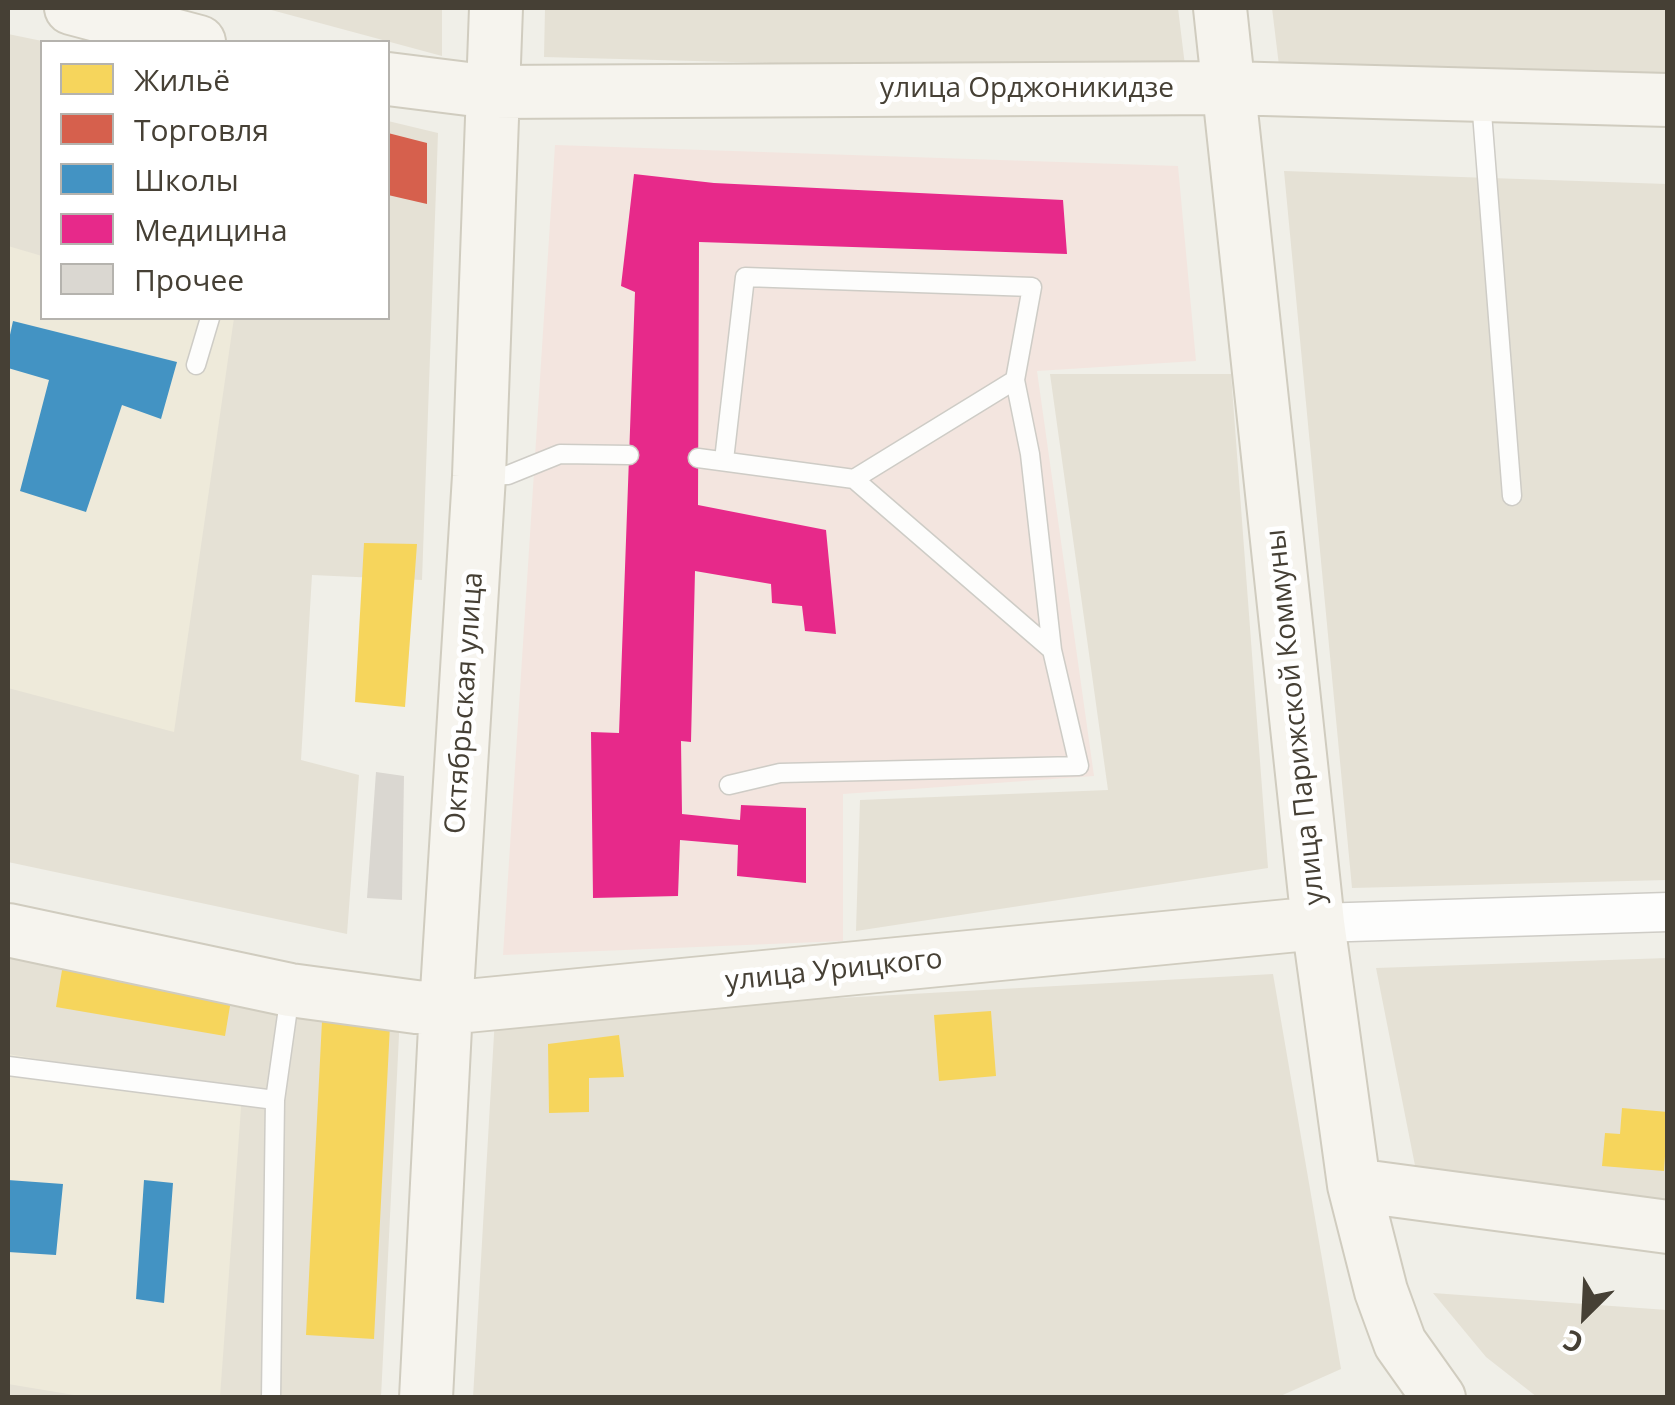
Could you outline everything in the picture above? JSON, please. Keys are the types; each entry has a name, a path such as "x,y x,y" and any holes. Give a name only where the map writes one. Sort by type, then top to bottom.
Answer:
{"street":[{"path":"71,8 191,40"},
{"name":"Октябрьская улица","path":"426,1398 479,476 496,8"},
{"name":"улица Парижской Коммуны","path":"1220,8 1318,924 1354,1185 1381,1291 1400,1343 1426,1394"},
{"name":"улица Орджоникидзе","path":"390,79 492,92 1227,88 1668,100"},
{"name":"улица Урицкого","path":"8,930 290,990 446,1008 1318,924 1668,912"},
{"path":"1354,1185 1668,1227"}],"lane":[{"path":"1480,94 1512,496"},
{"path":"724,460 745,277 1032,287 1014,380 1030,454 1052,650 1079,766 780,774 730,784"},
{"path":"196,365 209,320"},
{"path":"854,479 1014,380"},
{"path":"479,476 508,474 560,454 630,455"},
{"path":"698,458 854,479 1052,650"},
{"path":"271,1398 274,1100 290,990"},
{"path":"8,1066 274,1100"}],"shaded area":[{"path":"264,8 442,8 442,56"},
{"path":"545,8 1178,8 1186,74 544,57"},
{"path":"1272,8 1667,8 1667,103 1281,82"},
{"path":"8,34 40,41 40,320 390,320 390,121 438,133 422,580 312,575 301,760 359,775 347,934 8,862"},
{"path":"555,145 1178,166 1196,361 1037,371 1094,776 843,794 843,941 503,955"},
{"path":"1284,171 1667,184 1667,880 1352,888"},
{"path":"8,246 40,255 40,320 234,320 174,732 8,688"},
{"path":"1050,374 1231,374 1268,868 856,931 860,800 1108,790"},
{"path":"8,913 401,995 381,1397 8,1397"},
{"path":"1667,958 1667,1229 1423,1206 1376,968"},
{"path":"1273,974 1341,1369 1276,1398 473,1398 495,1017"},
{"path":"8,1054 242,1094 220,1397 86,1397 8,1384"},
{"path":"1433,1293 1667,1310 1667,1397 1537,1397 1486,1357"}],"building: Жильё":[{"path":"364,543 417,544 405,707 355,702"},
{"path":"64,958 233,988 225,1036 56,1007"},
{"path":"991,1011 996,1076 939,1081 934,1015"},
{"path":"322,1021 390,1025 374,1339 306,1335"},
{"path":"619,1035 624,1077 589,1078 589,1112 549,1113 548,1044"},
{"path":"1622,1108 1668,1112 1664,1171 1602,1166 1605,1133 1620,1134"}],"building: Торговля":[{"path":"390,134 427,143 427,204 390,195"}],"building: Школы":[{"path":"13,321 177,362 161,419 122,405 86,512 20,491 49,380 8,368"},
{"path":"8,1180 63,1184 56,1255 8,1252"},
{"path":"144,1180 173,1183 164,1303 136,1299"}],"building: Медицина":[{"path":"634,174 714,183 1063,200 1067,254 699,242 698,505 826,530 836,634 805,631 802,606 772,603 771,584 695,571 691,742 681,741 682,814 740,820 741,805 806,808 806,883 737,876 738,845 680,840 678,896 593,898 591,732 619,733 635,292 621,286"}],"building: Прочее":[{"path":"376,772 404,776 402,900 367,898"}]}
